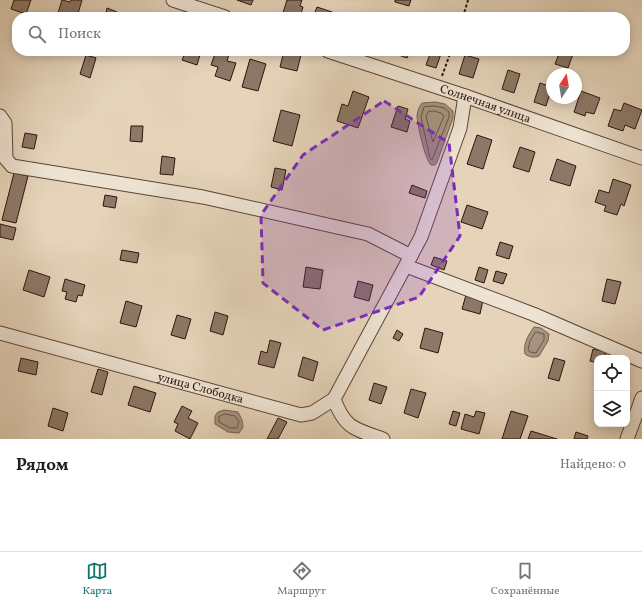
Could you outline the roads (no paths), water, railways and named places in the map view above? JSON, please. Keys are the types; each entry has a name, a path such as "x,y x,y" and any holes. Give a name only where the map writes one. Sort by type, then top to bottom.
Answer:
{"street":[{"path":"173,0 210,12"},
{"name":"Солнечная улица","path":"343,56 439,87 642,158"},
{"path":"383,439 354,428 340,416 334,400 421,237 460,128 465,96"},
{"path":"0,116 6,123 6,159 12,166 203,197 368,234 409,261 642,361"},
{"name":"улица Слободка","path":"0,333 301,415 312,414 334,400"},
{"path":"627,439 642,398"}],"water":[{"path":"435,102 445,104 453,111 453,118 437,162 435,165 431,165 424,149 417,115 422,103"},
{"path":"534,327 541,328 549,334 548,341 539,356 533,357 525,354 525,346 526,340"},
{"path":"224,410 238,412 242,420 243,427 239,433 228,432 215,424 215,416 218,412"}]}
